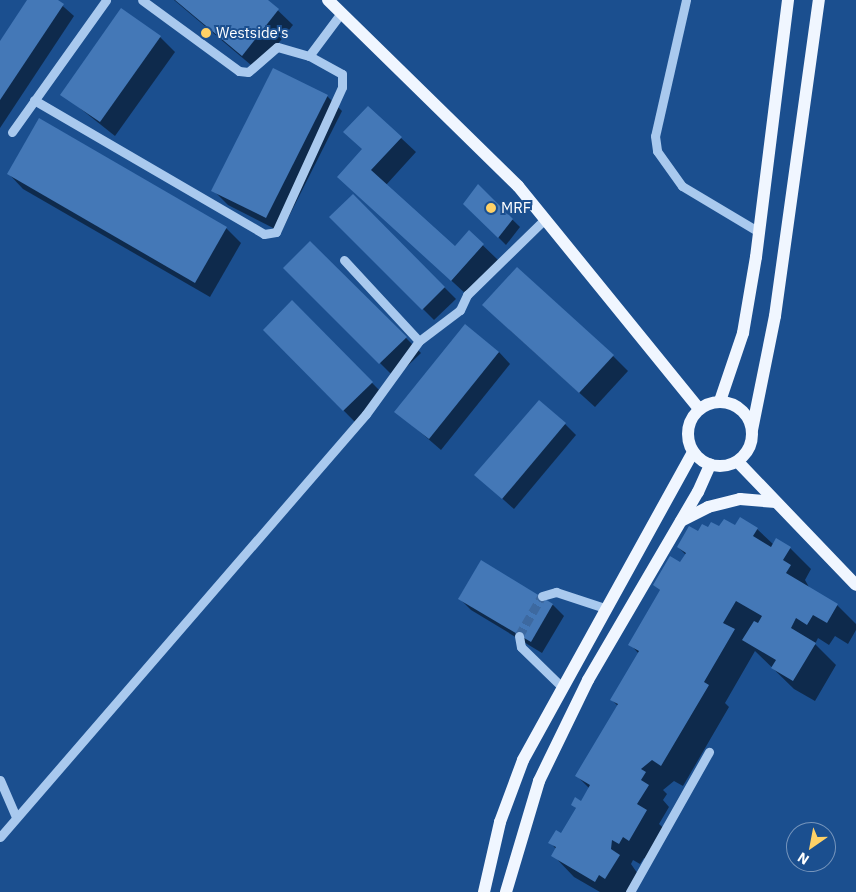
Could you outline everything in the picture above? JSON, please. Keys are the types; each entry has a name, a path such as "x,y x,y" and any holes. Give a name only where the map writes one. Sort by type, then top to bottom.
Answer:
{"main road":[{"path":"328,0 518,186 699,410"},
{"path":"720,401 744,333 759,232 788,0"},
{"path":"752,430 739,408 720,401 699,410 692,417 687,434 693,452 710,465 738,462 750,446 775,316 819,0"},
{"path":"484,892 500,822 523,760 561,686 693,452"},
{"path":"738,462 856,585"},
{"path":"506,892 539,781 588,680 710,465"},
{"path":"679,522 708,508 740,499 776,502"}],"street":[{"path":"12,132 106,0"},
{"path":"34,100 270,236 279,226 344,80 338,70 309,56 277,47 248,72 239,71 142,0"},
{"path":"686,0 655,136 657,151 682,186 759,232"},
{"path":"309,56 341,13"},
{"path":"0,837 366,414 419,342 460,310 467,295 545,219"},
{"path":"344,260 419,342"},
{"path":"542,596 556,592 605,608"},
{"path":"519,636 521,647 561,686"},
{"path":"630,892 709,752"},
{"path":"0,780 16,817"}],"building":[{"path":"27,0 58,0 64,4 0,100 0,41"},
{"path":"175,0 268,0 279,9 242,56"},
{"path":"121,8 161,36 100,122 60,95"},
{"path":"273,68 328,95 266,218 211,191"},
{"path":"368,106 402,137 371,170 455,246 469,230 484,244 451,281 337,177 362,149 343,132"},
{"path":"39,118 227,227 195,283 7,174"},
{"path":"478,184 513,219 498,238 463,204"},
{"path":"353,194 445,287 422,310 329,217"},
{"path":"310,241 407,337 379,364 283,268"},
{"path":"517,267 614,355 579,393 482,305"},
{"path":"292,300 373,382 343,411 263,330"},
{"path":"465,324 499,352 429,439 394,412"},
{"path":"539,400 566,423 502,499 474,475"},
{"path":"740,517 758,528 753,536 771,547 776,538 791,547 783,560 791,565 786,573 838,604 827,623 813,615 807,625 796,618 791,628 816,643 793,681 771,668 776,660 742,640 754,621 758,623 762,616 736,601 723,623 735,629 704,682 709,685 661,766 652,760 641,769 646,772 641,780 649,785 637,804 647,810 629,841 623,837 619,844 612,840 611,849 620,855 605,879 599,875 595,882 551,856 556,847 548,843 556,830 561,833 576,808 571,805 575,797 581,801 590,785 575,776 618,704 610,700 639,651 628,645 660,590 653,585 670,556 680,562 686,553 677,547 689,526 698,531 702,524 708,527 711,522 719,526 724,519 735,525"},
{"path":"481,560 553,604 531,642 458,599"}],"tunnel":[{"path":"519,636 542,596"}],"place":[{"name":"Westside's","path":"206,33"},
{"name":"MRF","path":"491,208"}]}
